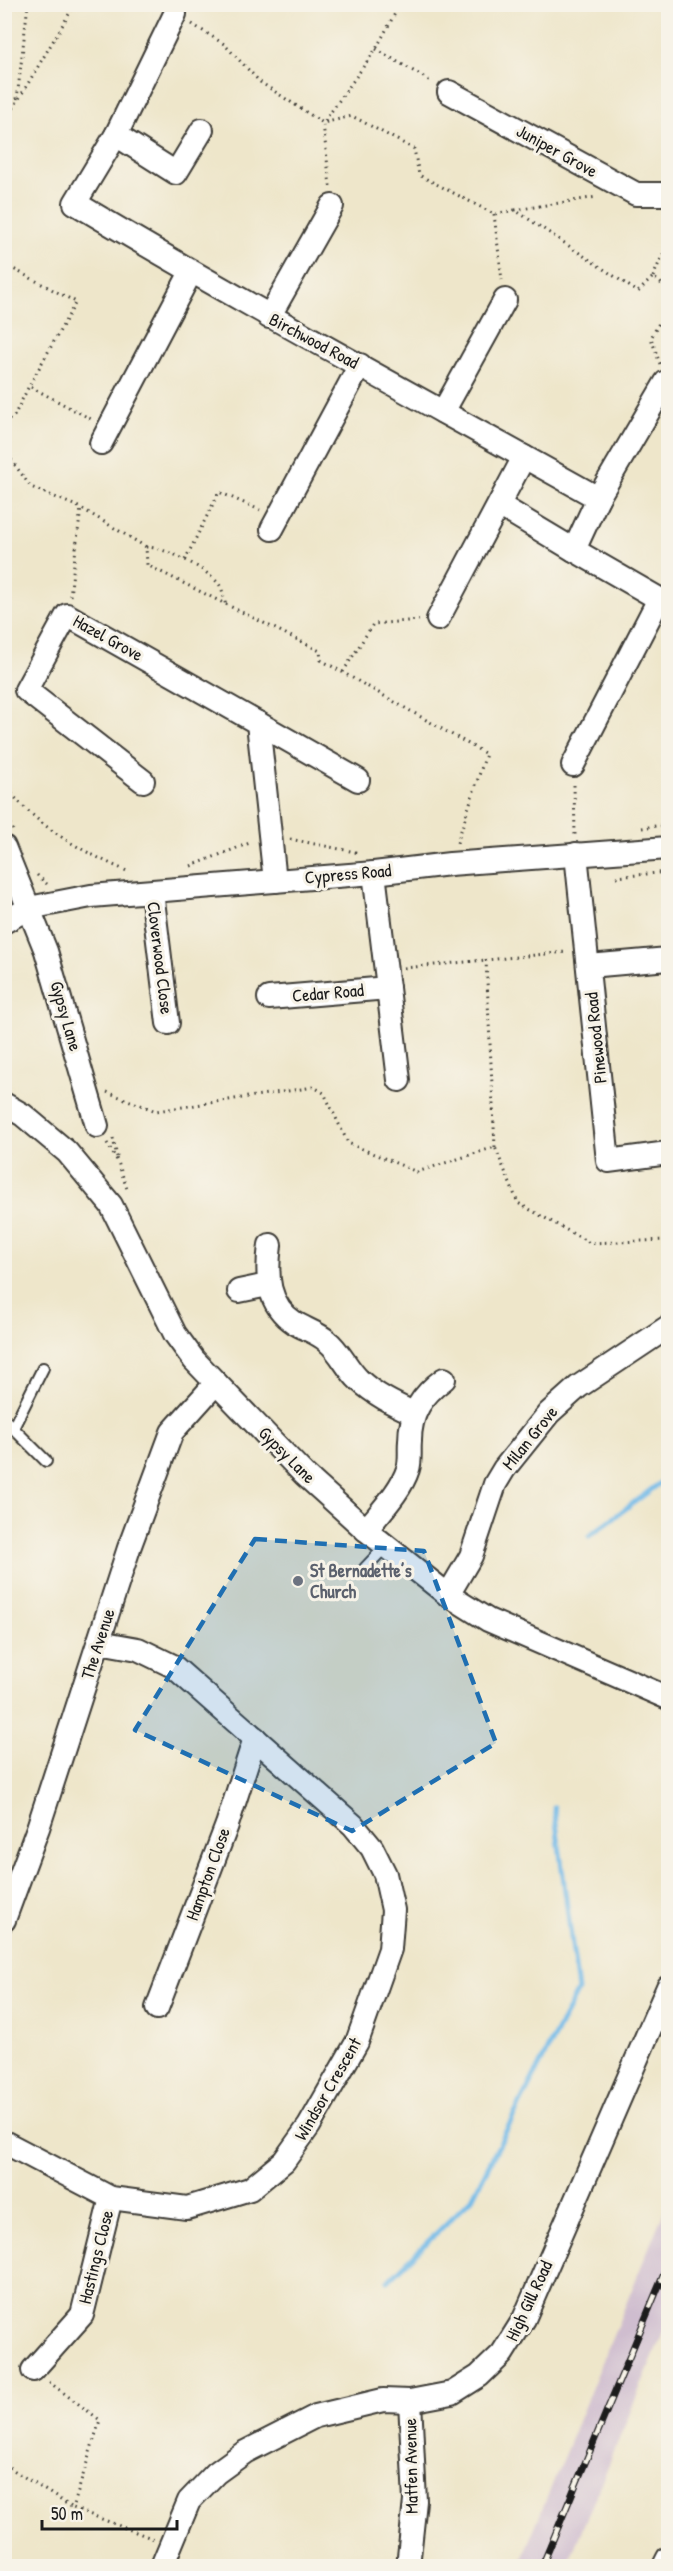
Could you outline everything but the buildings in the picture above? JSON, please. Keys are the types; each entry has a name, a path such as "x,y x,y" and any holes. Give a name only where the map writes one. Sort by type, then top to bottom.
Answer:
{"street":[{"name":"Birchwood Road","path":"175,14 116,135 75,203 269,317 360,365 598,498"},
{"name":"Juniper Grove","path":"449,92 632,192 669,195"},
{"path":"116,135 176,173 202,130"},
{"path":"269,317 332,206"},
{"path":"105,435 191,272"},
{"path":"443,412 505,300"},
{"path":"275,523 360,365"},
{"path":"574,550 598,498 666,382"},
{"path":"438,619 524,457"},
{"path":"499,505 664,602 573,765"},
{"name":"Hazel Grove","path":"143,781 26,690 67,615 358,780"},
{"path":"258,723 275,881"},
{"name":"Gypsy Lane","path":"4,847 46,951 97,1126"},
{"name":"Cypress Road","path":"29,908 91,896 275,881 372,862 669,848"},
{"name":"Pinewood Road","path":"576,854 608,1161 669,1153"},
{"name":"Cedar Road","path":"372,862 399,1080"},
{"name":"Cloverwood Close","path":"152,892 168,1023"},
{"path":"4,922 29,908"},
{"path":"588,958 669,959"},
{"name":"Cedar Road","path":"269,998 387,979"},
{"name":"Gypsy Lane","path":"4,1104 23,1115 67,1152 111,1205 176,1334 194,1360 304,1474 385,1547 448,1595 488,1620 669,1698"},
{"path":"270,1245 268,1285 274,1301 292,1321 327,1341 358,1380 382,1398 414,1413"},
{"path":"239,1291 268,1285"},
{"name":"Milan Grove","path":"448,1595 471,1556 495,1484 504,1469 549,1413 578,1387 669,1327"},
{"path":"366,1530 402,1483 409,1467 410,1433 414,1413 431,1389 444,1379"},
{"name":"The Avenue","path":"4,1920 38,1828 129,1548 172,1432 216,1383"},
{"name":"Windsor Crescent","path":"4,2142 111,2198 187,2208 250,2189 284,2161 309,2126 357,2042 390,1949 393,1910 385,1874 372,1848 353,1825 173,1666 138,1649 99,1641"},
{"name":"Hampton Close","path":"157,2008 227,1825 255,1738"},
{"name":"High Gill Road","path":"162,2566 189,2502 216,2473 245,2452 316,2416 383,2400 410,2401 452,2393 479,2376 502,2354 524,2319 669,1987"},
{"name":"Hastings Close","path":"33,2370 82,2315 111,2198"},
{"name":"Matfen Avenue","path":"408,2566 415,2502 410,2401"},
{"path":"664,2566 669,2558"}],"lane":[{"path":"13,1428 43,1368"},
{"path":"4,1419 46,1461"},
{"path":"365,1568 385,1547"}],"path":[{"path":"17,101 28,4"},
{"path":"4,124 75,4"},
{"path":"332,206 323,123 376,49 400,4"},
{"path":"175,14 224,44 260,82 323,123 352,116 414,149 419,176 495,214 632,192"},
{"path":"376,49 449,92"},
{"path":"515,210 638,292 653,277 669,242"},
{"path":"495,214 505,300"},
{"path":"4,264 76,302 14,416 4,423"},
{"path":"653,277 669,288"},
{"path":"666,382 651,338 669,306"},
{"path":"29,386 105,435"},
{"path":"4,450 31,487 81,508 146,548 157,547 185,560 220,584 226,606"},
{"path":"185,560 219,492 275,523"},
{"path":"67,615 81,508"},
{"path":"146,548 147,565 320,651 321,660 486,754 456,845 468,844"},
{"path":"343,672 373,624 438,619"},
{"path":"573,765 576,854"},
{"path":"4,784 18,803 50,830 102,860 134,874 152,892"},
{"path":"634,829 669,824"},
{"path":"186,869 270,835 360,853 372,862"},
{"path":"616,877 669,872"},
{"path":"387,979 486,960 588,958"},
{"path":"486,960 495,1147 518,1203 590,1243 669,1240"},
{"path":"88,1091 103,1090 156,1111 314,1087 324,1093 348,1143 417,1172 495,1147"},
{"path":"97,1126 118,1162 130,1200"},
{"path":"33,2370 100,2420 73,2508"},
{"path":"4,2464 73,2508 170,2545"}],"highlighted area":[{"path":"255,1539 424,1551 496,1743 352,1831 135,1730"}],"shaded area":[{"path":"668,2201 668,2320 567,2566 519,2566"}],"waterway":[{"path":"589,1536 668,1477"},
{"path":"388,2281 472,2198 578,1990 554,1807"}],"railway":[{"path":"542,2566 668,2264"}],"place":[{"name":"St Bernadette’s Church","path":"298,1581"}]}
